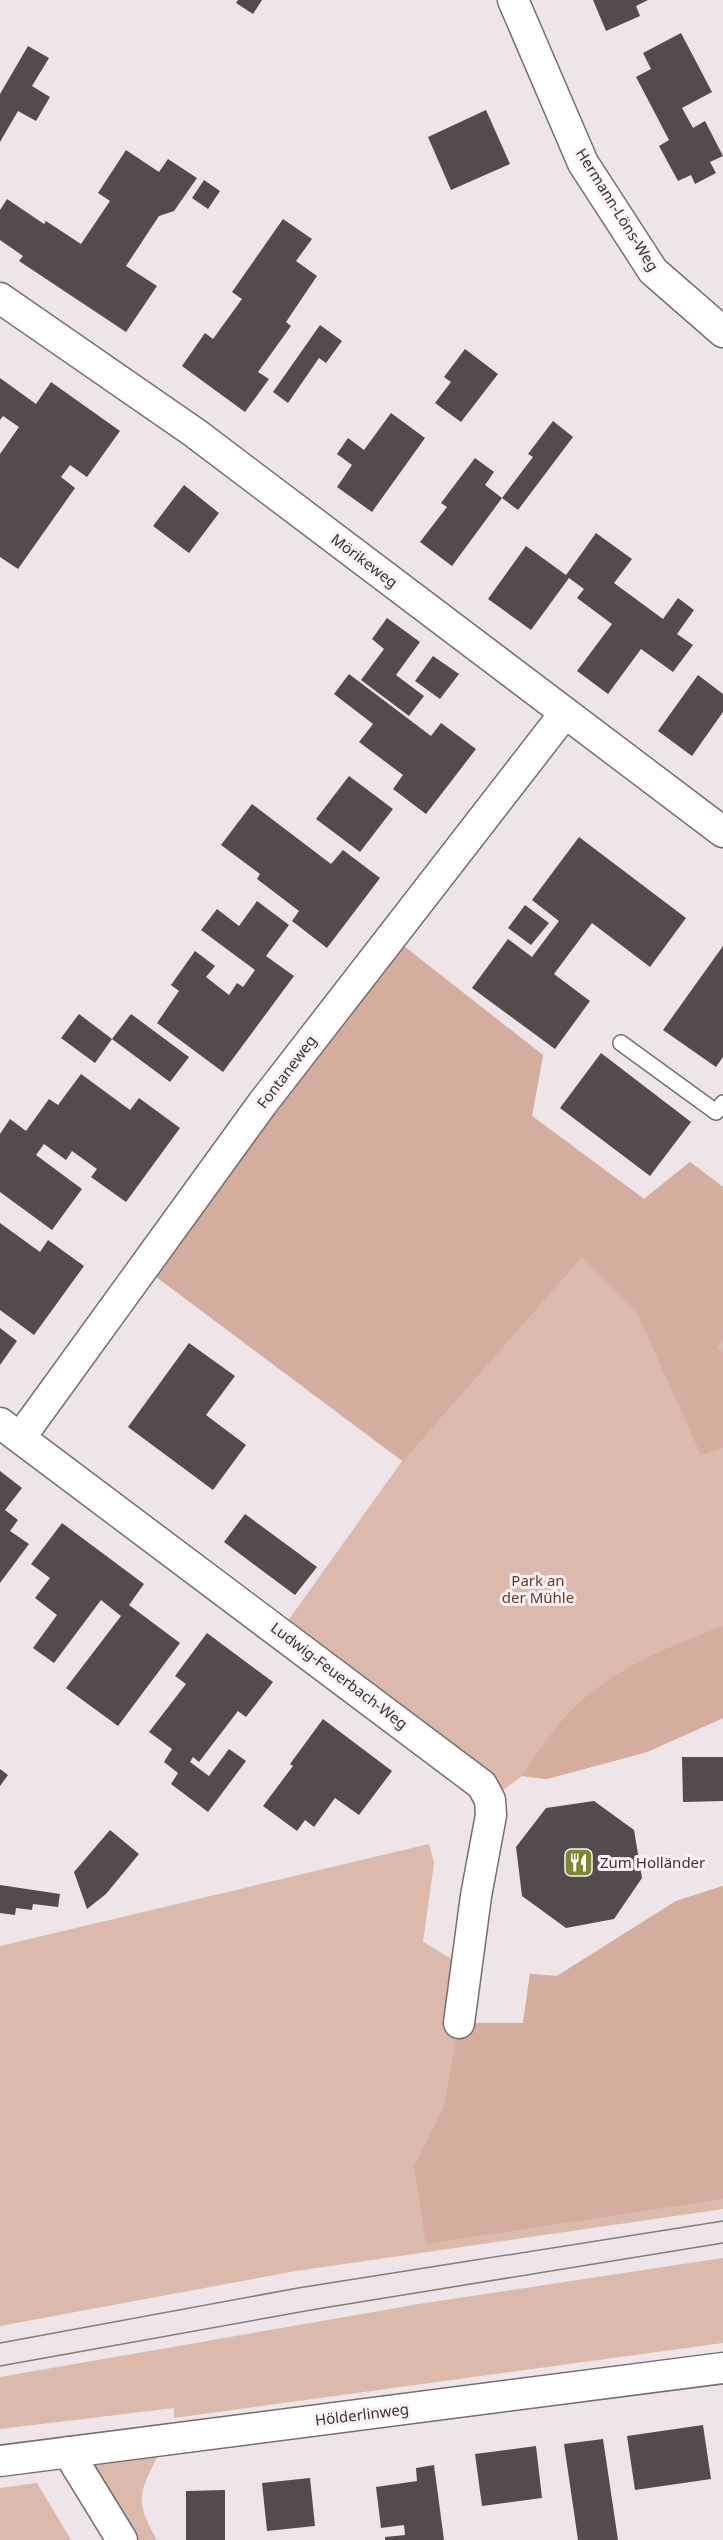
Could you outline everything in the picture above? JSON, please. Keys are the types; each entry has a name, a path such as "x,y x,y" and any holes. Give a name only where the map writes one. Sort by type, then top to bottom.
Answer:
{"street":[{"name":"Hermann-Löns-Weg","path":"513,0 583,163 653,271 723,332"},
{"name":"Mörikeweg","path":"0,297 195,433 723,832"},
{"name":"Fontaneweg","path":"10,1430 564,713"},
{"name":"Ludwig-Feuerbach-Weg","path":"10,1430 482,1785 490,1800 491,1815 476,1896 459,2023"},
{"name":"Hölderlinweg","path":"0,2461 723,2368"},
{"path":"68,2452 122,2540"}],"lane":[{"path":"621,1043 716,1113 723,1103"}],"green space":[{"name":"Park an der Mühle","path":"543,1055 532,1116 644,1199 690,1162 723,1187 723,1718 647,1752 547,1779 522,1776 490,1800 280,1632 402,1461 143,1267"},
{"path":"429,1844 434,1863 423,1942 467,1968 459,2023 523,2023 530,1974 557,1976 676,1901 723,1886 723,2209 296,2271 0,2326 0,1946"},
{"path":"723,2258 723,2343 174,2418 174,2408 0,2429 0,2377 419,2304"},
{"path":"158,2455 143,2488 142,2497 145,2515 157,2540 122,2540 78,2468"},
{"path":"37,2483 71,2540 0,2540 0,2488"}],"shaded area":[{"path":"391,936 543,1055 532,1116 644,1199 690,1162 723,1187 723,1337 717,1348 723,1352 723,1448 701,1455 636,1311 582,1257 403,1461 143,1267"},
{"path":"723,1626 723,1718 647,1752 547,1779 522,1776 566,1716 600,1686 659,1652"},
{"path":"723,1886 723,2199 426,2244 414,2166 444,2106 459,2023 523,2023 530,1974 557,1976 676,1901"}],"building":[{"path":"238,0 262,0 253,14 236,3"},
{"path":"593,0 648,0 636,6 640,16 606,31"},
{"path":"681,33 712,92 682,108 693,128 705,121 723,156 710,162 716,173 695,184 691,175 678,181 659,146 669,140 636,77 651,69 643,53"},
{"path":"28,46 49,58 32,86 50,97 36,121 18,111 0,142 0,94"},
{"path":"486,110 510,164 451,190 428,137"},
{"path":"126,150 159,172 168,159 197,178 174,211 159,216 126,266 157,286 126,332 19,261 23,256 0,240 0,210 7,199 44,224 46,221 81,244 110,201 98,193"},
{"path":"204,180 220,191 208,209 192,198"},
{"path":"283,219 312,239 296,261 317,276 286,322 291,326 258,372 269,379 245,412 182,366 205,333 213,339 242,299 232,292"},
{"path":"320,325 342,341 326,363 319,358 288,403 273,392"},
{"path":"465,349 498,374 461,422 435,403 451,382 444,377"},
{"path":"0,378 36,404 51,382 120,431 87,477 70,465 61,477 75,488 18,569 0,557 0,454 19,427 3,416 0,420"},
{"path":"391,413 425,438 372,512 337,487 352,465 337,454 348,438 364,450"},
{"path":"553,421 573,437 518,510 502,498 533,457 528,454"},
{"path":"475,458 494,472 485,485 502,498 452,566 420,542 447,507 441,503"},
{"path":"184,485 219,513 189,553 153,526"},
{"path":"596,533 632,559 614,583 663,619 678,598 694,610 677,634 693,645 673,672 641,649 608,694 577,671 612,624 577,598 584,589 569,578 531,630 488,599 526,546 566,575"},
{"path":"387,618 420,642 396,675 424,696 409,716 361,680 384,649 372,639"},
{"path":"433,656 459,674 440,699 415,681"},
{"path":"349,674 431,736 441,723 476,749 426,814 393,789 403,775 359,742 373,724 334,694"},
{"path":"698,675 723,694 723,712 692,756 658,731"},
{"path":"349,776 393,809 360,852 316,819"},
{"path":"252,804 331,864 343,850 380,878 327,948 292,921 299,911 257,879 260,874 221,845"},
{"path":"579,837 686,918 650,967 592,923 554,974 590,1001 555,1049 472,988 508,939 532,957 559,921 532,900"},
{"path":"257,901 289,925 266,956 294,976 223,1072 157,1023 179,991 171,985 195,951 215,966 206,977 229,995 237,983 243,987 255,970 201,930 217,909 239,926"},
{"path":"525,905 549,923 531,945 508,928"},
{"path":"723,946 723,1057 716,1067 663,1030"},
{"path":"79,1014 112,1039 95,1063 61,1038"},
{"path":"131,1014 189,1057 170,1082 112,1039"},
{"path":"601,1053 691,1122 650,1176 560,1108"},
{"path":"81,1074 130,1110 139,1098 180,1128 126,1202 91,1177 97,1169 72,1151 66,1160 44,1144 36,1155 82,1189 52,1230 0,1192 0,1134 10,1119 26,1131 49,1099 58,1105"},
{"path":"0,1223 40,1252 48,1240 84,1266 34,1335 0,1310"},
{"path":"0,1328 17,1341 0,1365"},
{"path":"189,1343 235,1376 206,1415 246,1445 213,1490 128,1427"},
{"path":"0,1471 22,1488 5,1510 18,1520 10,1531 29,1544 0,1583"},
{"path":"245,1514 317,1567 295,1595 224,1542"},
{"path":"62,1523 144,1584 129,1605 180,1643 118,1726 66,1688 121,1616 101,1600 54,1663 33,1648 57,1615 35,1598 50,1578 31,1564"},
{"path":"207,1633 273,1682 246,1717 238,1711 199,1762 193,1757 190,1762 209,1776 229,1749 246,1761 208,1812 171,1784 178,1773 164,1762 172,1749 149,1732 186,1684 175,1676"},
{"path":"323,1719 392,1771 359,1815 335,1798 314,1827 305,1820 297,1831 263,1806 293,1766 290,1764"},
{"path":"682,1757 723,1757 723,1801 683,1802"},
{"path":"0,1769 8,1775 0,1786"},
{"name":"Zum Holländer","path":"594,1801 634,1830 642,1878 614,1919 566,1928 522,1896 516,1847 546,1808"},
{"path":"110,1830 139,1854 106,1894 87,1909 74,1872"},
{"path":"0,1885 60,1894 58,1907 33,1904 32,1910 16,1908 15,1915 0,1913"},
{"path":"703,2425 711,2479 635,2490 627,2436"},
{"path":"603,2439 618,2540 578,2540 564,2444"},
{"path":"536,2446 542,2498 482,2506 475,2454"},
{"path":"434,2465 444,2540 385,2540 385,2537 405,2535 404,2525 381,2528 376,2487 417,2481 416,2468"},
{"path":"310,2478 315,2526 267,2531 262,2483"},
{"path":"225,2490 225,2540 186,2540 186,2491"}],"tram line":[{"path":"0,2343 298,2288 723,2221"},
{"path":"0,2366 317,2309 723,2243"}],"place":[{"name":"Zum Holländer","path":"579,1863"}]}
